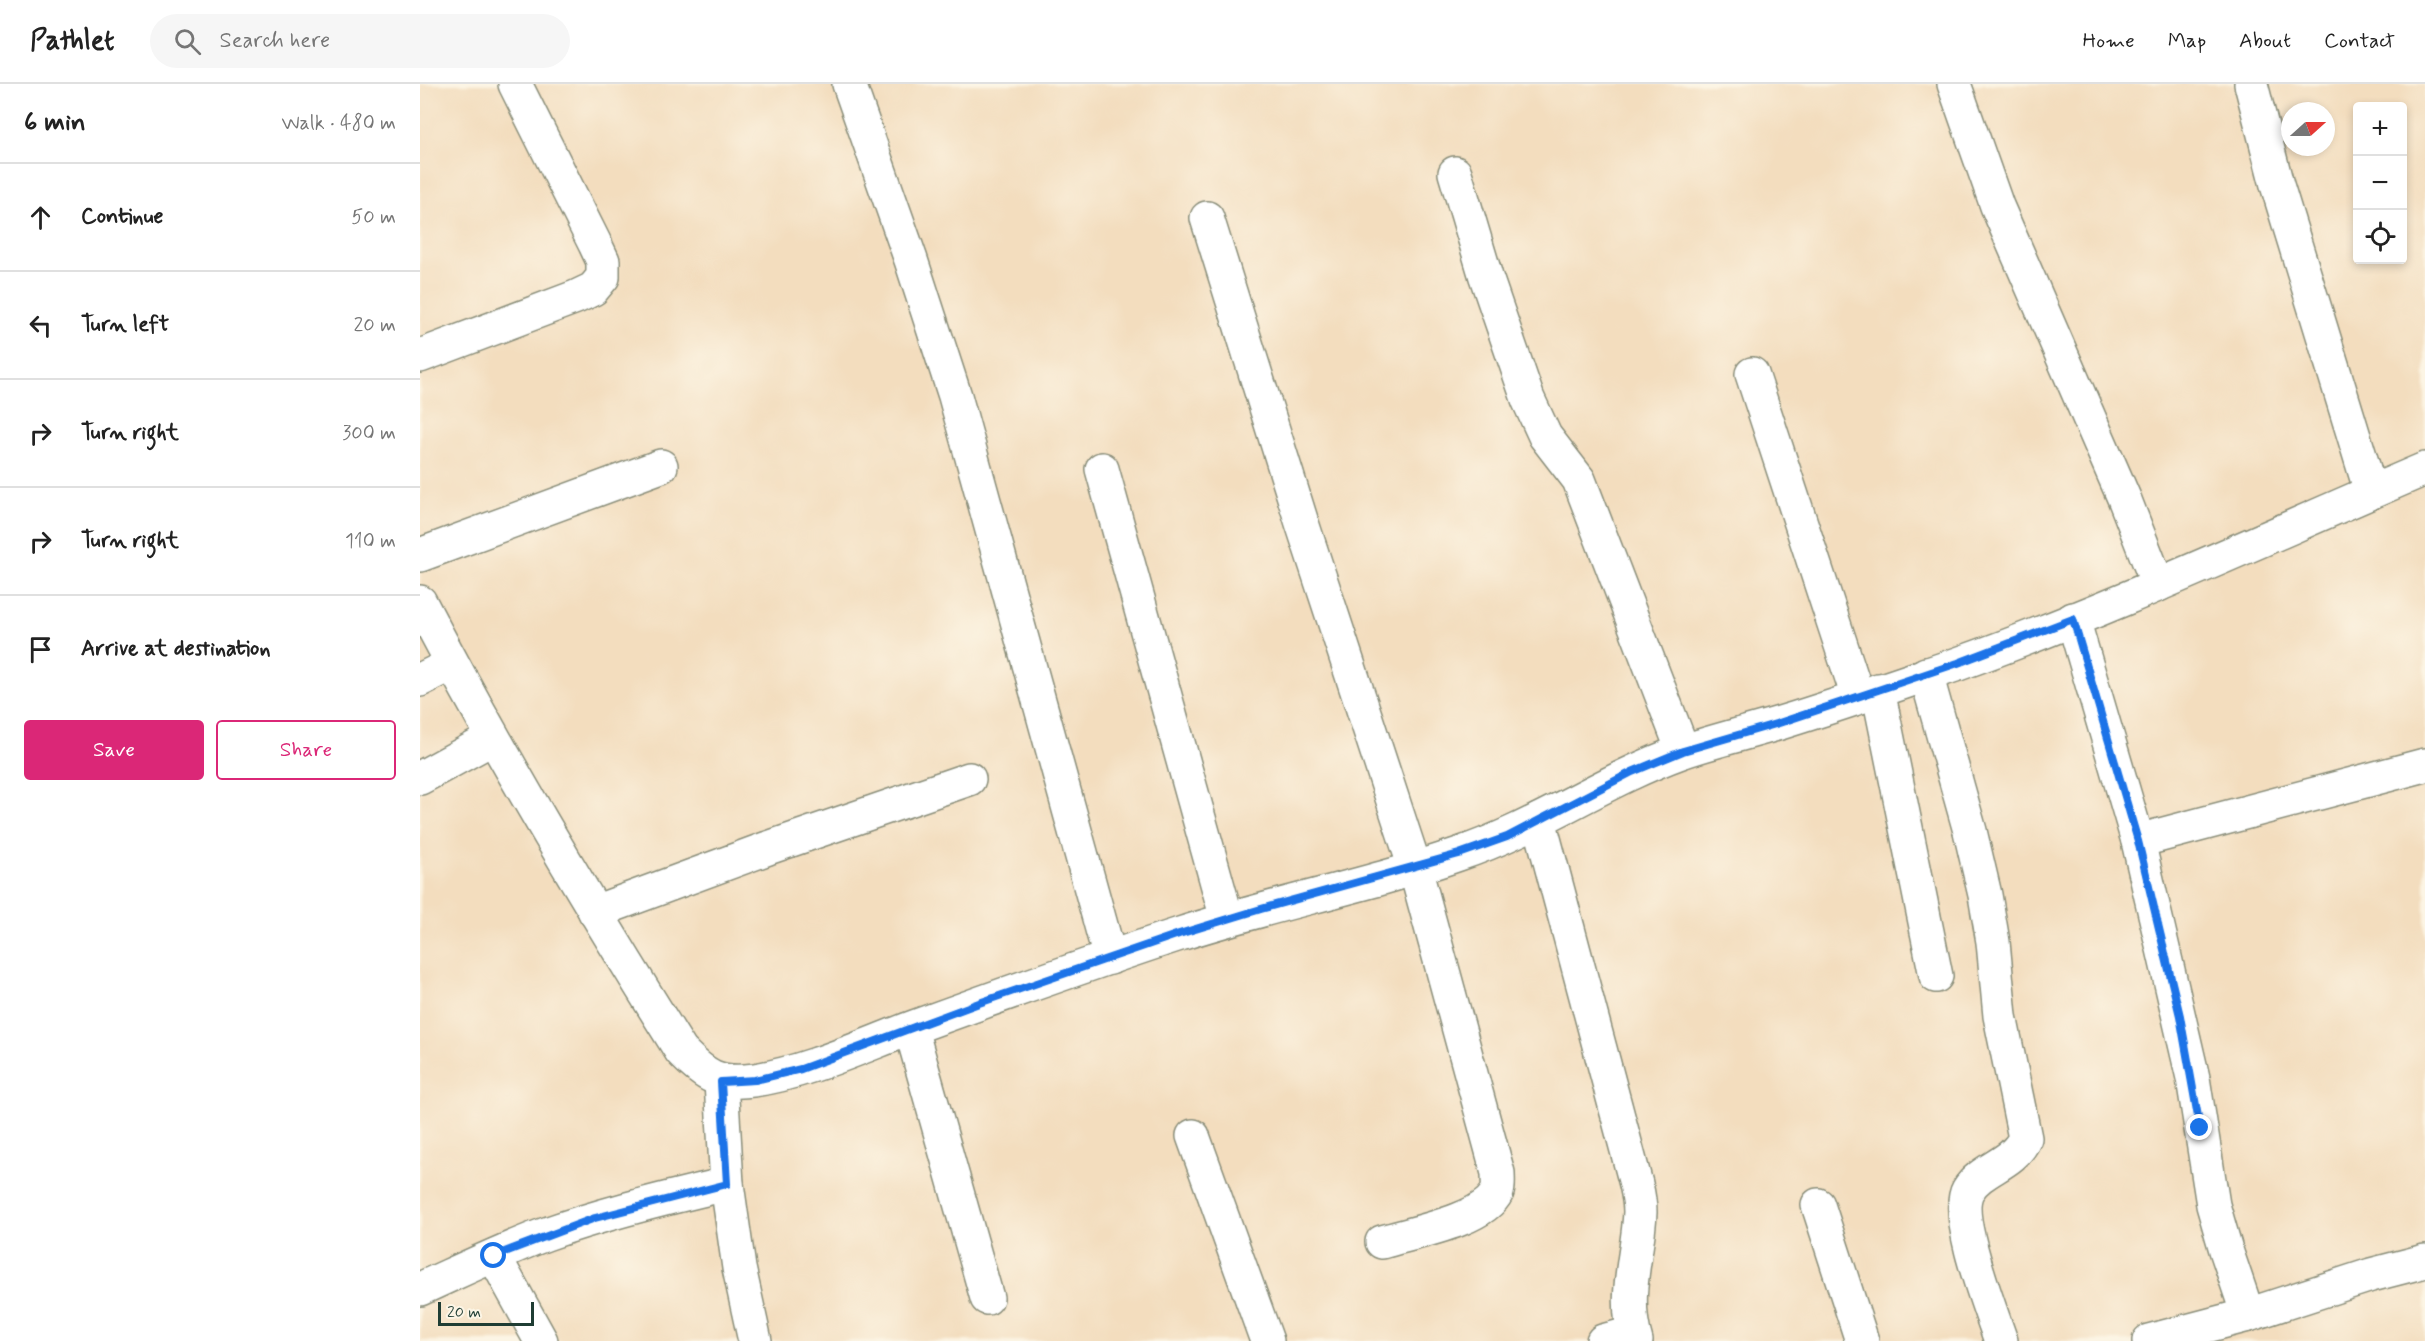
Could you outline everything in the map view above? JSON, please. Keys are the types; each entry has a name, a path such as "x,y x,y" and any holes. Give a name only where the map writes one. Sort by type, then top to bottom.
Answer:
{"street":[{"path":"420,356 576,297 593,289 603,277 603,261 515,84"},
{"path":"849,84 911,260 955,396 1110,958"},
{"path":"1954,84 1997,206 2124,498 2158,585"},
{"path":"2251,84 2277,185 2371,492"},
{"path":"1455,173 1486,277 1528,399 1545,436 1569,464 1584,490 1683,751"},
{"path":"1207,218 1305,534 1415,868 1498,1173 1498,1190 1487,1206 1467,1216 1382,1242"},
{"path":"1752,374 1868,694 1936,976"},
{"path":"420,555 661,466"},
{"path":"1102,469 1227,919"},
{"path":"420,602 493,738 595,912 681,1051 699,1070 721,1082 755,1080 801,1069 1110,958 1227,919 1415,868 1507,837 1632,772 1683,751 1868,694 2073,619 2158,585 2425,469"},
{"path":"2073,619 2138,841 2193,1078 2213,1205 2248,1315"},
{"path":"420,680 452,664"},
{"path":"1926,674 1970,831 1985,895 1993,942 2000,1016 2025,1138 2010,1159 1968,1190 1964,1204 1972,1253 2001,1341"},
{"path":"420,778 493,738"},
{"path":"2138,841 2425,765"},
{"path":"595,912 768,848 969,779"},
{"path":"1539,820 1636,1185 1640,1209 1624,1338"},
{"path":"911,1029 987,1298"},
{"path":"721,1082 727,1184 740,1268 755,1341"},
{"path":"1193,1137 1267,1341"},
{"path":"420,1289 494,1256 595,1218 727,1184"},
{"path":"1818,1204 1862,1341"},
{"path":"494,1256 541,1341"},
{"path":"2149,1341 2248,1315 2371,1275 2425,1261"}],"route":[{"path":"494,1256 547,1234 595,1218 657,1200 727,1184 721,1082 755,1080 801,1069 979,1003 1179,934 1459,854 1507,837 1593,791 1683,751 1779,723 1958,663 2073,619 2138,841 2180,1016 2193,1078 2200,1128"}]}
